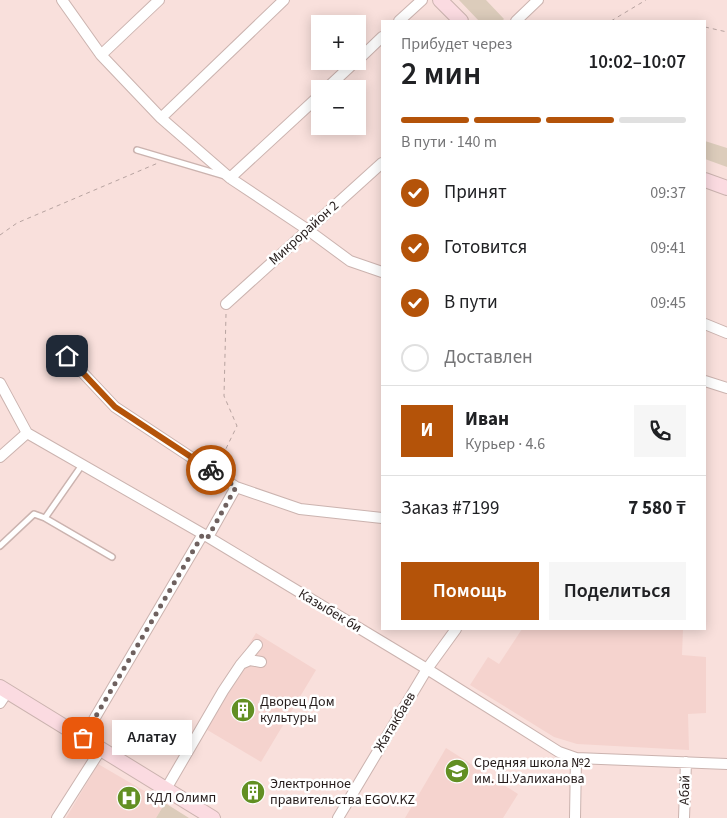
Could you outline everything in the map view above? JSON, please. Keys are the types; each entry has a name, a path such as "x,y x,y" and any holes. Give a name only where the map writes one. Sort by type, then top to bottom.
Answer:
{"main road":[{"path":"440,0 460,20"},
{"path":"706,180 727,188"},
{"path":"3,694 83,738 213,818"}],"street":[{"path":"62,0 101,55 162,118 230,178 308,230 350,261 381,272"},
{"path":"101,55 159,0"},
{"path":"162,118 284,0"},
{"path":"400,20 422,0"},
{"path":"517,20 538,0"},
{"path":"366,52 381,38"},
{"path":"336,80 347,70"},
{"path":"230,178 311,102"},
{"name":"Микрорайон 2","path":"226,304 381,164"},
{"path":"706,324 727,332"},
{"path":"67,356 115,407 236,487 300,509 381,518"},
{"path":"706,381 727,388"},
{"path":"0,382 27,433 0,457"},
{"name":"Казыбек би","path":"27,433 206,536 428,669 558,752 576,758 727,764"},
{"path":"83,738 236,487"},
{"name":"Жатакбаев","path":"338,818 451,630"},
{"path":"166,789 223,691 241,664 257,645"},
{"path":"241,664 250,660 261,662"},
{"path":"57,818 101,749"},
{"path":"575,818 576,758"},
{"name":"Абай","path":"684,818 686,762"}],"lane":[{"path":"137,150 230,178"},
{"path":"45,518 82,465"},
{"path":"0,546 34,514 45,518 112,557"}],"path":[{"path":"613,20 646,0"},
{"path":"706,27 727,32"},
{"path":"0,236 17,222 168,159"},
{"path":"215,473 237,426 224,396 226,304"}],"shaded area":[{"path":"459,0 486,0 504,19 478,20"},
{"path":"706,141 727,148 727,167 706,159"},
{"path":"521,630 683,630 682,655 706,657 706,713 688,714 689,750 577,744 554,737 470,685 488,657 499,664"},
{"path":"256,633 316,670 261,762 199,725"},
{"name":"Средняя школа №2 им. Ш.Уалиханова","path":"446,748 518,794 503,818 405,818"},
{"path":"98,764 165,803 156,818 66,818"},
{"path":"165,803 189,818 156,818"}],"way so far":[{"path":"83,738 203,534 208,537 236,487 211,470"}],"place":[{"name":"Дворец Дом культуры","path":"243,710"},
{"name":"Алатау","path":"83,738"},
{"name":"Средняя школа №2 им. Ш.Уалиханова","path":"457,771"},
{"name":"Электронное правительства EGOV.KZ","path":"253,792"},
{"name":"КДЛ Олимп","path":"129,798"}],"route":[{"path":"67,356 115,407 211,470"}]}
